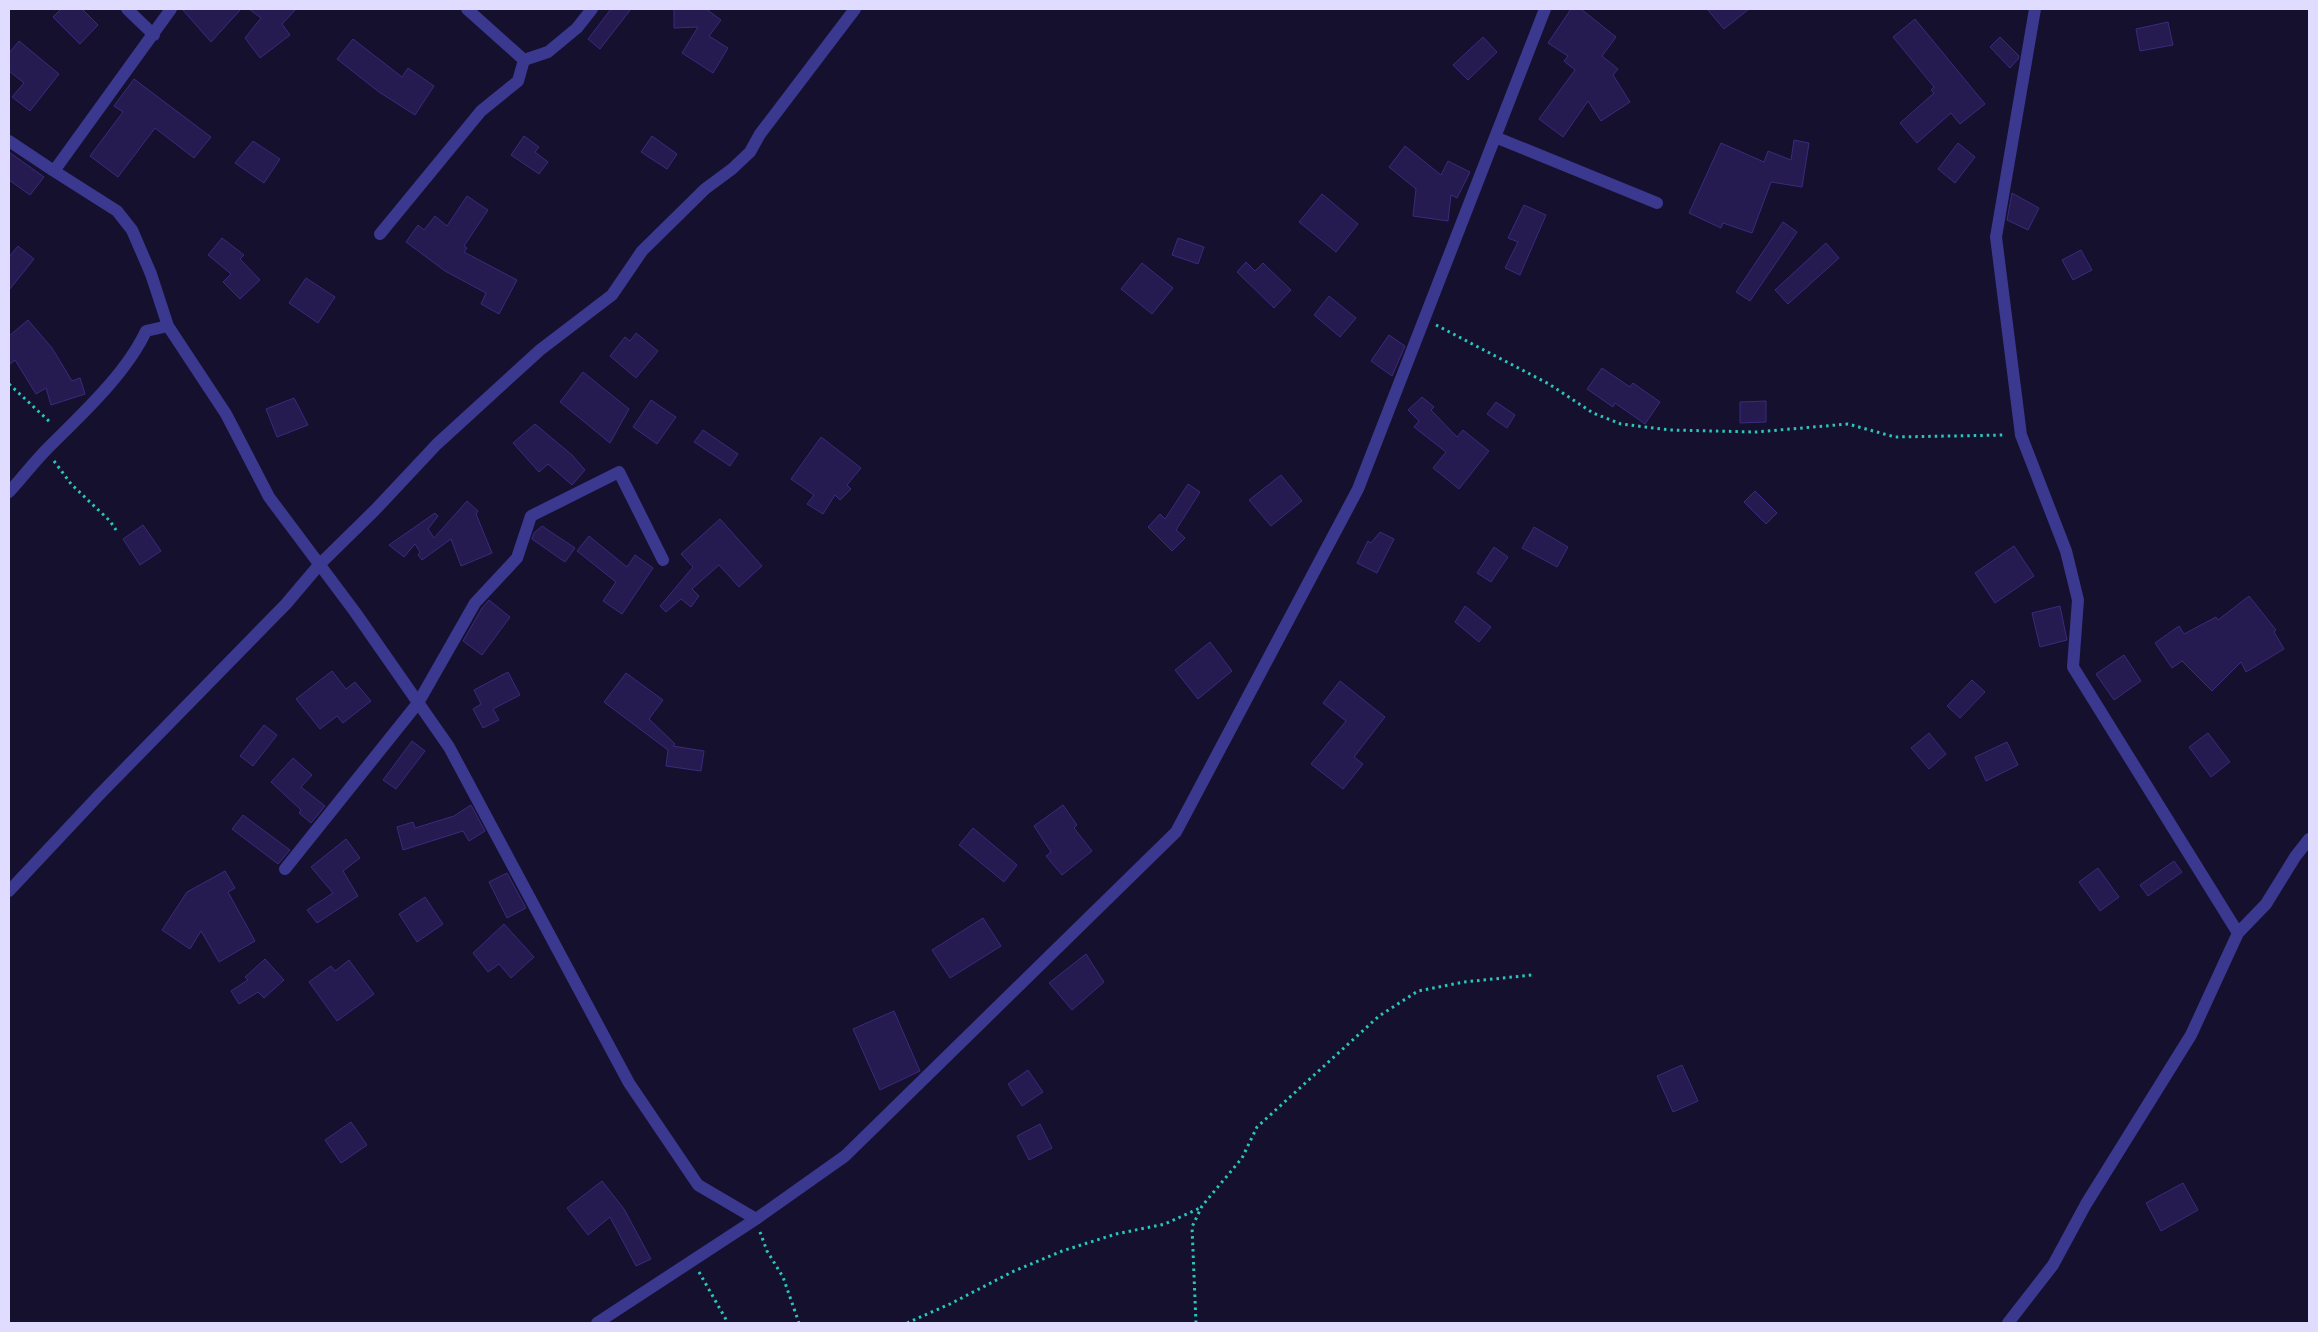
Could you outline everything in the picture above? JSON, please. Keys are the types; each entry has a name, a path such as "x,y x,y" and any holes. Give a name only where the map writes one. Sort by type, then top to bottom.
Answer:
{"street":[{"path":"127,9 154,35"},
{"path":"54,171 172,9"},
{"path":"467,9 524,60"},
{"path":"524,60 548,52 577,28 592,9"},
{"path":"9,891 286,604 320,565 437,444 534,356 612,295 642,251 705,188 732,169 750,152 760,134 855,9"},
{"path":"597,1323 756,1219 845,1156 1176,832 1358,489 1545,9"},
{"path":"2034,9 1996,237 2021,435 2066,551 2078,600 2073,667 2238,932"},
{"path":"380,234 480,111 518,81 524,60"},
{"path":"1495,137 1658,203"},
{"path":"9,141 117,211 132,230 151,274 168,326 226,414 269,497 320,565 449,747 629,1083 698,1185 756,1219"},
{"path":"9,492 46,450 83,414 138,348 146,331 168,326"},
{"path":"285,869 418,703 474,603 517,558 531,516 619,472 663,560"},
{"path":"2008,1323 2052,1265 2086,1204 2191,1035 2238,932 2266,904 2295,857 2309,839"}],"path":[{"path":"1424,319 1549,384 1594,413 1621,424 1670,430 1756,432 1848,424 1895,437 2021,435"},
{"path":"9,384 63,433"},
{"path":"46,450 71,484 110,521 116,530"},
{"path":"1196,1323 1192,1227 1202,1206 1242,1158 1257,1127 1378,1016 1418,991 1464,982 1532,975"},
{"path":"907,1323 950,1304 1012,1272 1062,1251 1116,1234 1165,1224 1202,1206"},
{"path":"756,1219 766,1251 783,1277 799,1323"},
{"path":"692,1261 728,1323"}],"building":[{"path":"61,9 82,9 98,25 80,44 53,17"},
{"path":"182,9 241,9 211,42"},
{"path":"249,9 296,9 282,24 290,35 260,58 245,38 261,18"},
{"path":"611,9 631,9 600,49 588,39"},
{"path":"674,9 706,9 721,20 709,36 728,48 713,73 682,53 698,27 674,28"},
{"path":"1571,9 1581,9 1616,37 1602,56 1618,69 1613,75 1630,102 1601,121 1588,101 1563,137 1539,119 1575,70 1564,61 1568,56 1548,43"},
{"path":"1707,9 1749,9 1724,29"},
{"path":"1915,19 1985,104 1960,124 1951,113 1917,143 1900,123 1934,93 1931,90 1934,87 1893,37"},
{"path":"2168,22 2173,45 2140,51 2136,29"},
{"path":"1483,37 1497,52 1468,80 1453,65"},
{"path":"2000,37 2019,56 2010,68 1990,47"},
{"path":"353,39 402,77 408,68 434,86 415,115 379,92 337,59"},
{"path":"19,41 59,74 30,111 12,97 24,83 9,71 9,53"},
{"path":"134,79 211,137 194,158 155,128 118,177 90,156 123,112 114,106"},
{"path":"524,136 539,147 535,152 548,162 539,174 511,155"},
{"path":"652,136 677,154 667,169 641,152"},
{"path":"1794,140 1809,143 1802,187 1771,182 1752,233 1723,223 1721,228 1689,213 1721,143 1764,162 1768,151 1791,160"},
{"path":"253,141 280,159 264,183 235,163"},
{"path":"1958,143 1975,157 1955,183 1938,169"},
{"path":"1405,146 1441,175 1448,161 1470,172 1457,198 1451,195 1448,221 1413,216 1416,189 1389,167"},
{"path":"9,152 44,177 30,195 9,180"},
{"path":"2012,193 2039,208 2028,230 2007,220"},
{"path":"1322,194 1358,224 1336,252 1299,222"},
{"path":"467,196 488,210 464,246 467,248 464,252 517,280 499,314 481,304 486,293 445,271 406,242 418,225 424,230 435,216 447,226"},
{"path":"1524,205 1546,215 1520,275 1505,268 1518,242 1508,238"},
{"path":"1783,222 1797,232 1750,301 1736,292"},
{"path":"222,238 244,255 240,259 260,280 240,299 223,282 231,274 208,255"},
{"path":"1178,238 1204,247 1198,264 1172,255"},
{"path":"1826,243 1839,258 1788,304 1775,290"},
{"path":"18,246 34,259 9,290 9,257"},
{"path":"2081,250 2092,270 2073,280 2062,260"},
{"path":"1246,262 1255,271 1263,263 1291,290 1274,308 1237,272"},
{"path":"1142,263 1173,288 1152,314 1121,289"},
{"path":"306,278 335,297 318,323 289,303"},
{"path":"1329,296 1356,318 1340,337 1314,315"},
{"path":"28,320 52,348 72,381 80,378 85,394 51,405 46,388 36,394 15,360 9,365 9,336"},
{"path":"636,333 658,351 636,378 610,356 625,337 630,341"},
{"path":"1389,335 1405,346 1392,376 1371,361"},
{"path":"1602,368 1630,387 1633,383 1660,402 1645,424 1615,403 1613,407 1587,389"},
{"path":"583,372 629,409 610,443 560,402"},
{"path":"1422,397 1434,407 1431,410 1457,437 1463,430 1489,451 1459,489 1433,468 1446,452 1414,427 1419,421 1408,410"},
{"path":"294,398 308,425 277,437 266,409"},
{"path":"651,400 676,417 657,444 633,427"},
{"path":"1766,401 1766,422 1740,423 1740,402"},
{"path":"1496,402 1515,415 1507,428 1487,414"},
{"path":"535,424 572,455 585,470 572,485 548,464 539,472 513,443"},
{"path":"703,430 738,454 730,466 694,442"},
{"path":"821,437 861,468 847,485 851,489 840,500 835,495 823,514 807,504 814,495 791,479"},
{"path":"1281,475 1302,501 1271,526 1249,500"},
{"path":"1188,484 1200,492 1176,530 1185,538 1172,551 1148,527 1160,514 1165,519"},
{"path":"1755,491 1777,513 1766,524 1744,502"},
{"path":"467,501 478,511 476,514 492,553 461,566 451,539 422,560 418,555 420,552 415,544 404,557 389,545 435,513 438,516 428,529 434,538"},
{"path":"720,519 762,566 739,587 719,565 692,589 699,596 691,607 681,599 666,612 660,606 693,567 681,554"},
{"path":"143,525 161,551 140,565 123,539"},
{"path":"542,526 575,548 565,562 532,539 534,533"},
{"path":"1534,527 1568,547 1557,567 1522,548"},
{"path":"1380,532 1394,539 1377,573 1357,563 1368,541 1371,543"},
{"path":"589,536 627,567 635,555 653,568 622,614 603,601 616,582 577,551"},
{"path":"2014,546 2034,576 1995,603 1975,573"},
{"path":"1494,547 1508,557 1491,582 1477,573"},
{"path":"2249,596 2276,630 2274,632 2284,649 2246,672 2241,662 2212,691 2182,661 2172,668 2155,643 2179,626 2184,634 2216,617 2218,620"},
{"path":"489,600 510,617 482,655 463,641 482,608"},
{"path":"1465,606 1491,627 1479,642 1455,622"},
{"path":"2060,606 2067,640 2040,647 2032,613"},
{"path":"1210,642 1232,671 1198,699 1175,670"},
{"path":"2124,655 2141,681 2114,700 2096,674"},
{"path":"332,671 346,689 355,682 371,701 343,723 337,716 320,729 296,699"},
{"path":"508,672 520,695 493,709 499,720 483,728 473,709 481,704 474,690"},
{"path":"626,673 663,700 649,719 675,744 673,746 704,751 701,771 666,766 668,750 604,702"},
{"path":"1972,680 1985,692 1960,718 1947,706"},
{"path":"1340,681 1385,717 1354,757 1363,764 1343,789 1311,764 1346,721 1323,703"},
{"path":"264,725 277,735 253,766 240,756"},
{"path":"1929,733 1946,754 1929,769 1911,748"},
{"path":"2208,733 2230,762 2211,777 2189,747"},
{"path":"412,741 425,751 396,789 383,780"},
{"path":"2007,742 2018,765 1986,781 1975,757"},
{"path":"293,758 312,775 301,787 325,806 311,823 299,813 301,810 271,782"},
{"path":"471,805 485,831 469,841 463,831 403,850 397,827 413,822 415,828 454,816"},
{"path":"1063,805 1077,825 1074,828 1092,851 1062,875 1046,856 1051,852 1034,826"},
{"path":"243,815 290,850 278,864 232,829"},
{"path":"973,828 1017,865 1004,882 959,845"},
{"path":"346,839 360,858 343,871 358,896 317,923 307,910 333,893 311,867"},
{"path":"2174,861 2182,872 2148,896 2140,885"},
{"path":"2098,868 2119,897 2100,911 2079,882"},
{"path":"225,871 235,888 228,892 255,941 219,962 201,931 190,949 162,930 187,892"},
{"path":"507,873 526,908 507,918 489,882"},
{"path":"425,897 443,924 417,942 399,914"},
{"path":"983,918 1001,946 950,978 932,950"},
{"path":"504,924 534,957 511,978 499,964 488,972 473,953"},
{"path":"1086,954 1104,982 1072,1010 1049,983"},
{"path":"265,959 284,980 264,998 258,992 239,1004 231,991 248,980 245,977"},
{"path":"349,960 374,994 337,1021 309,982 331,966 335,971"},
{"path":"894,1011 920,1071 880,1090 853,1029"},
{"path":"1682,1065 1698,1101 1673,1112 1657,1076"},
{"path":"1028,1070 1043,1092 1022,1106 1008,1084"},
{"path":"351,1122 367,1145 341,1163 325,1140"},
{"path":"1040,1124 1052,1148 1029,1160 1017,1136"},
{"path":"602,1181 624,1209 651,1259 636,1266 610,1217 588,1235 567,1208"},
{"path":"2183,1183 2198,1210 2161,1231 2146,1203"}]}
